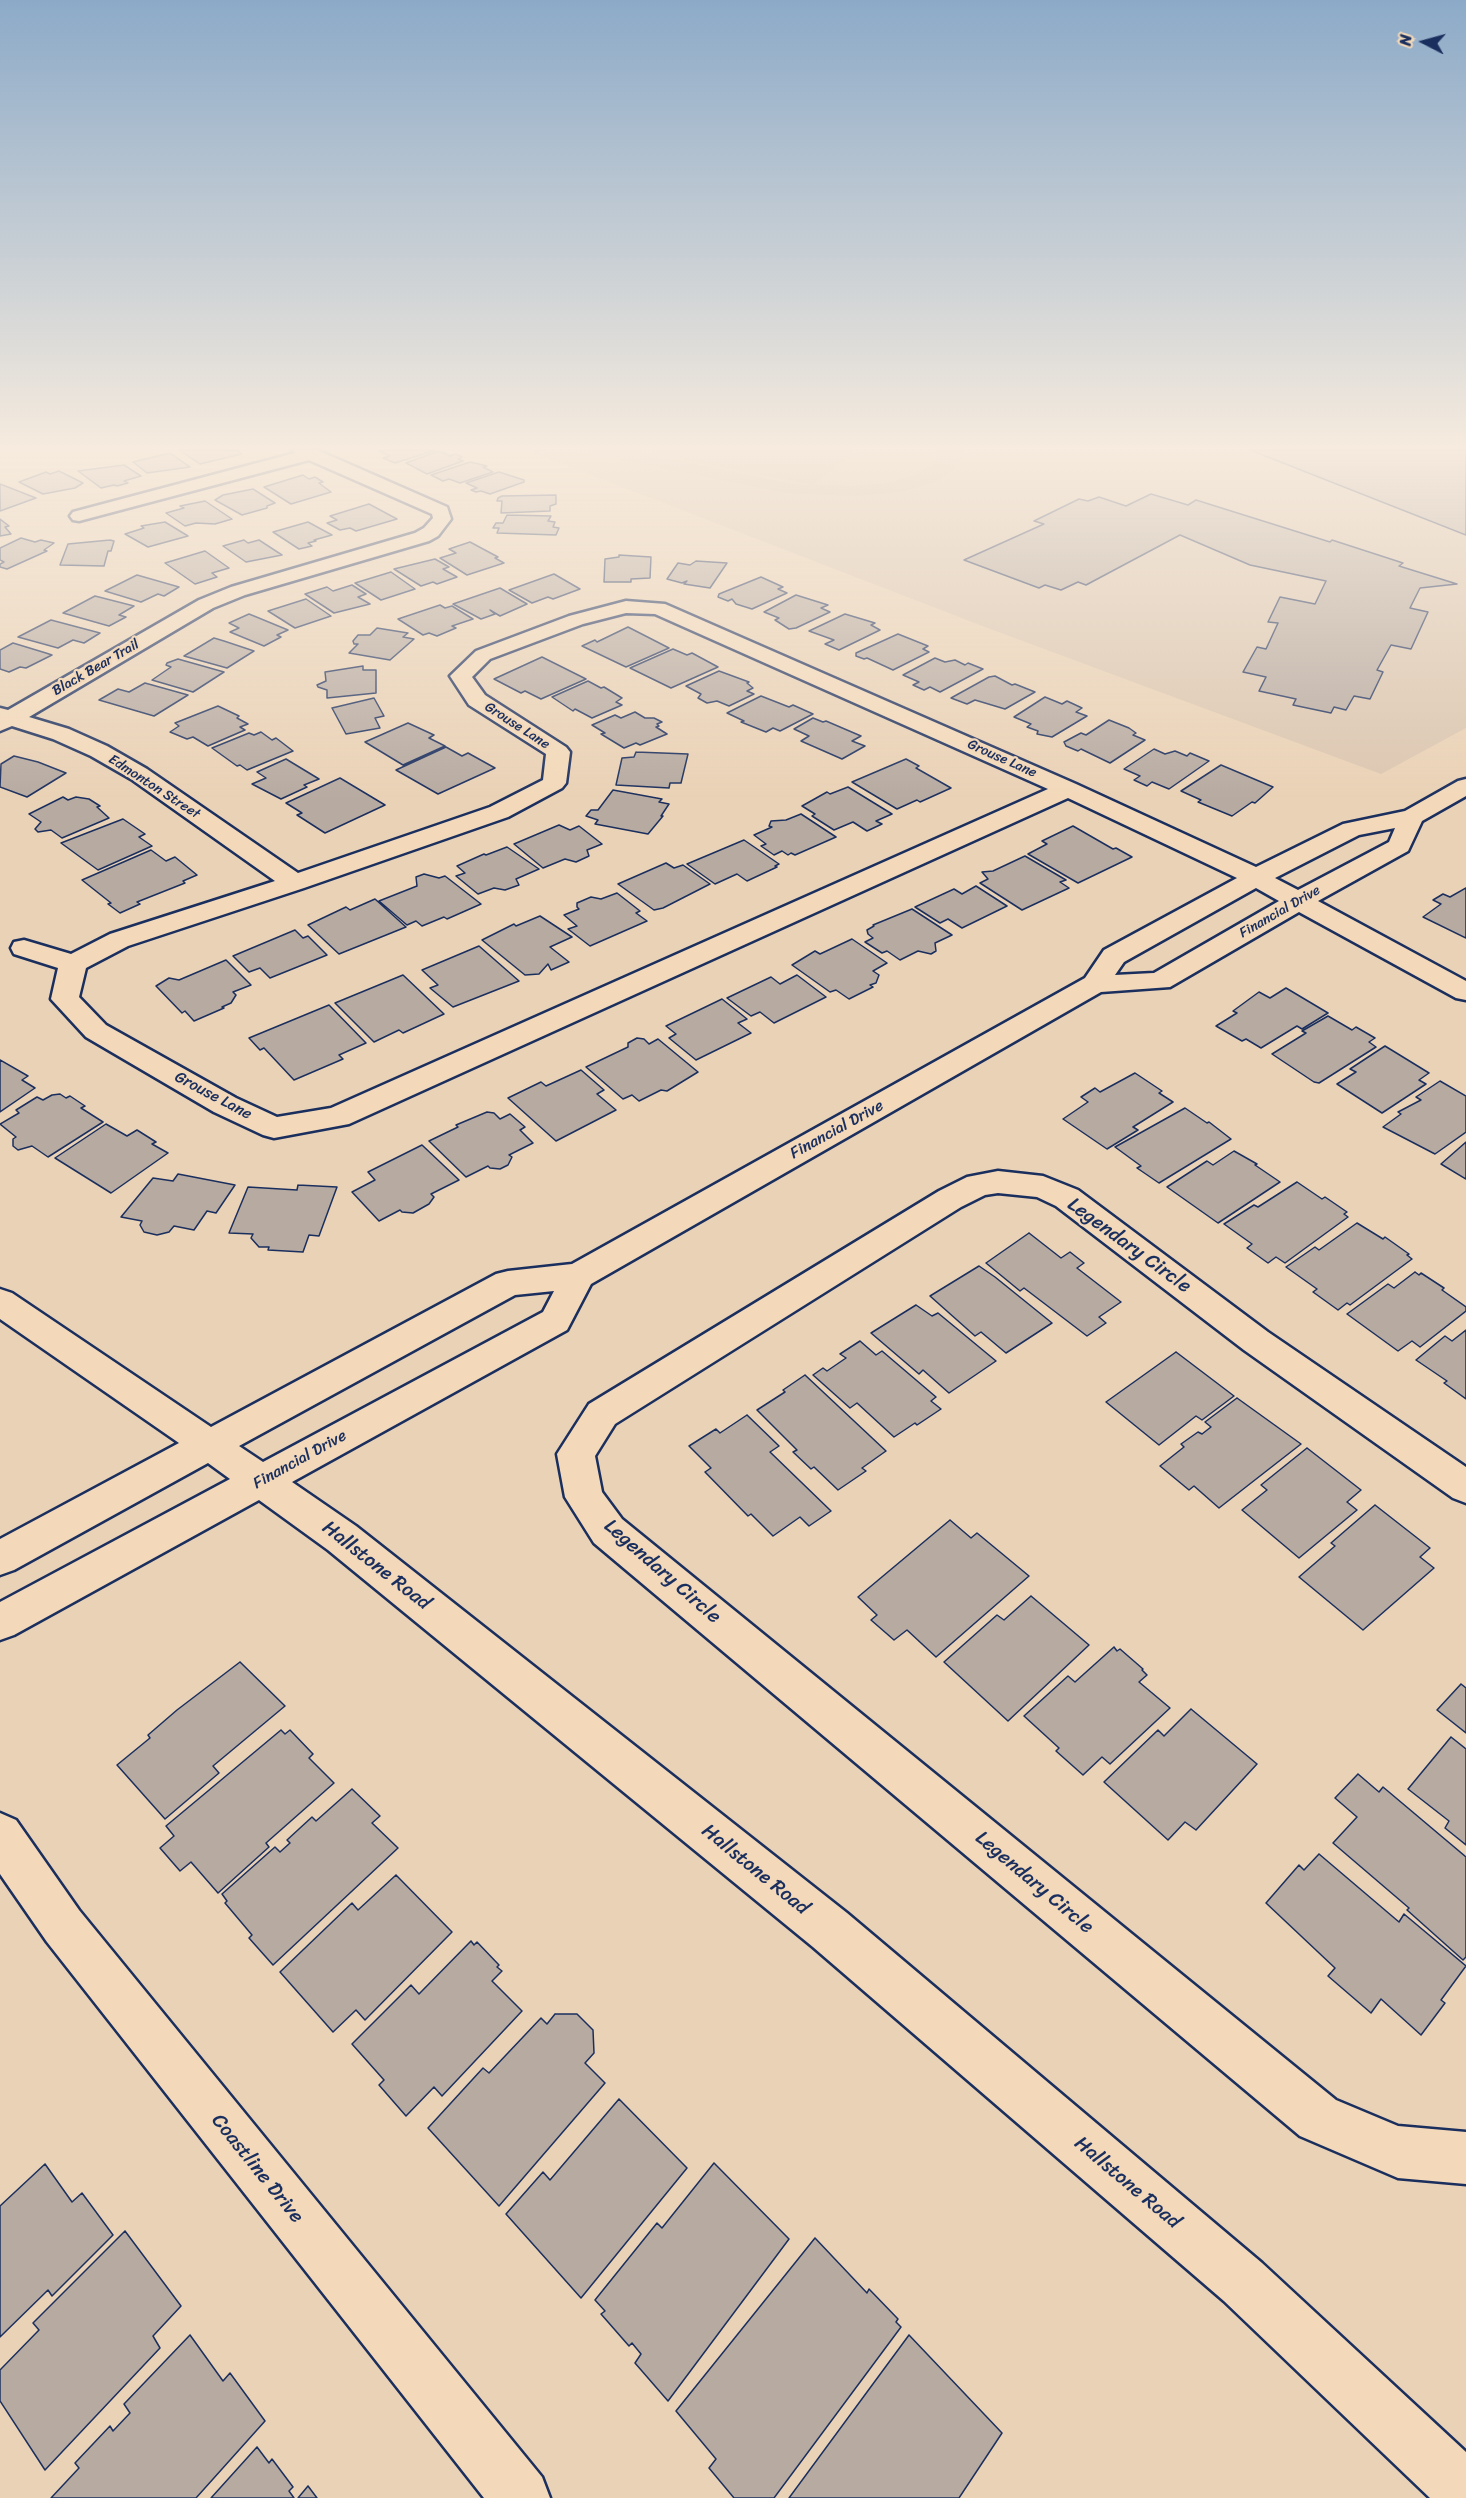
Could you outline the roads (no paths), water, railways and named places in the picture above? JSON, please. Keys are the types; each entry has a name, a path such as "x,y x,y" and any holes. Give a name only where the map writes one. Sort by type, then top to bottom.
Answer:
{"street":[{"name":"Black Bear Trail","path":"3,719 206,604 238,591 321,567"},
{"name":"Grouse Lane","path":"1068,789 348,1112 327,1119 274,1128 225,1105 96,1031 65,999 73,964 119,940 295,883 499,812 554,783 558,752 477,700 461,676 483,655 576,620 626,607 658,608 1068,789 1229,863 1255,878"},
{"name":"Edmonton Street","path":"3,719 61,734 99,751 139,774 295,883"},
{"name":"Financial Drive","path":"0,1558 508,1283 579,1276 1095,984 1114,956 1255,878 1352,829 1412,817 1466,786"},
{"name":"Financial Drive","path":"1095,984 1160,981 1399,846 1412,817"},
{"path":"1255,878 1466,992"},
{"path":"24,948 73,964"},
{"name":"Legendary Circle","path":"1466,1487 1256,1341 1066,1198 1043,1188 998,1182 978,1185 950,1199 602,1414 576,1454 584,1497 608,1531 1318,2118 1398,2152 1466,2158"},
{"name":"Financial Drive","path":"0,1622 555,1321 579,1276"},
{"name":"Hallstone Road","path":"0,1302 209,1444 342,1538 830,1930 1243,2282 1466,2492"},
{"name":"Coastline Drive","path":"0,1835 63,1926 521,2498"}]}
